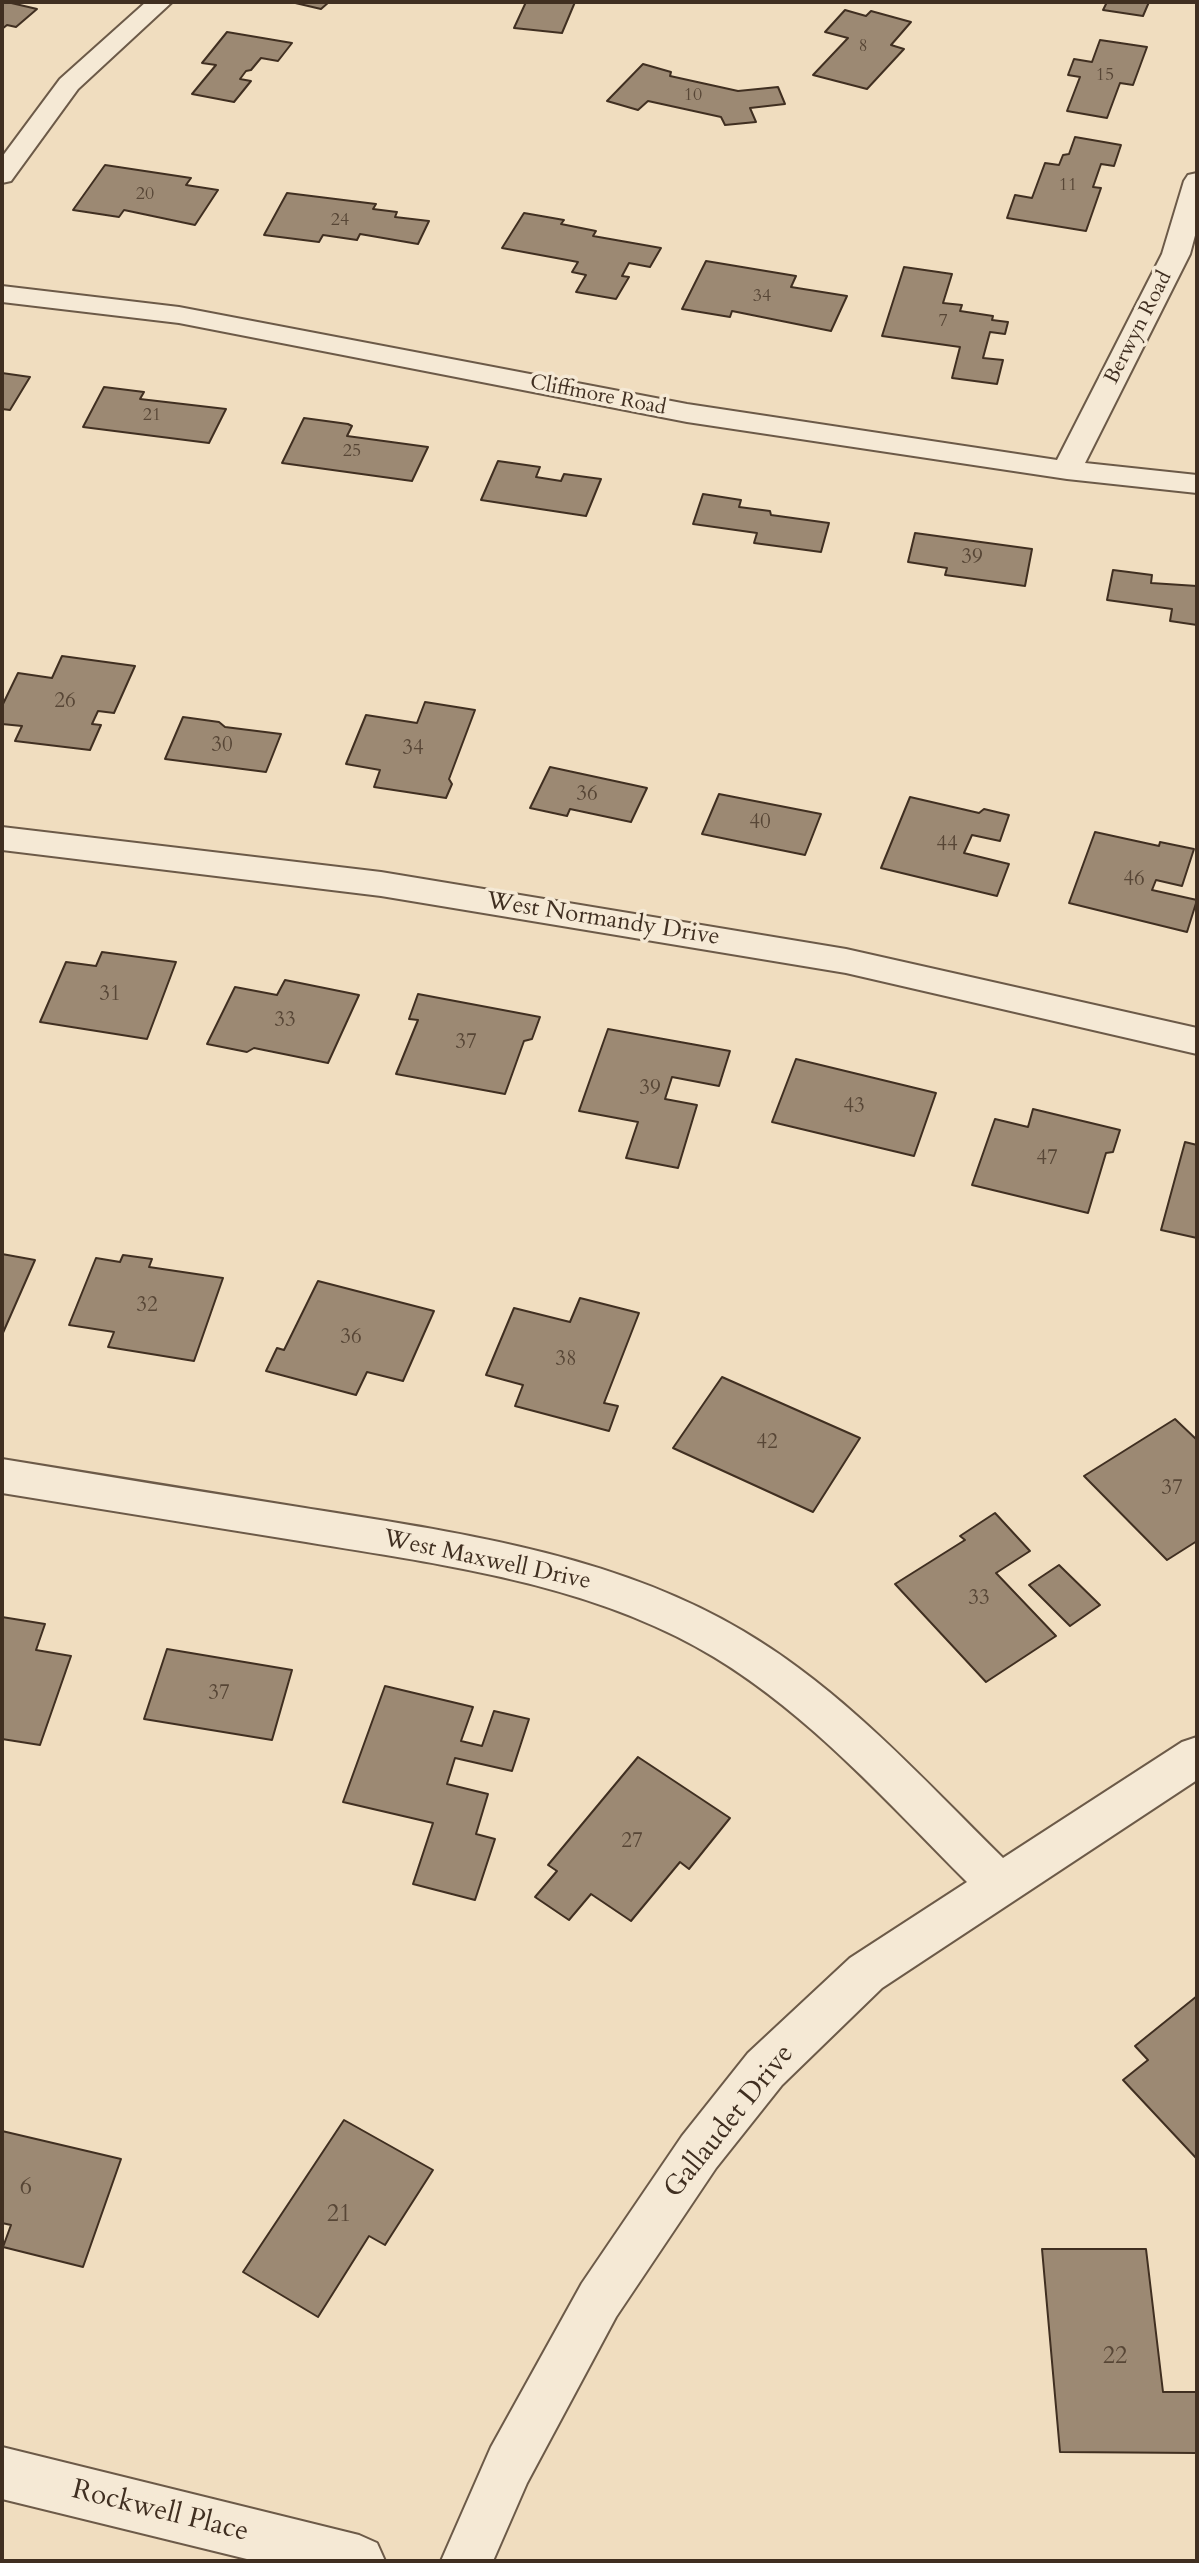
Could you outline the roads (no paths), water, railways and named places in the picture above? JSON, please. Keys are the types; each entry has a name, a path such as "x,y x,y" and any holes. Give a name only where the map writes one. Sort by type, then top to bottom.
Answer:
{"street":[{"path":"2,175 69,84 160,2"},
{"name":"Berwyn Road","path":"1067,470 1176,254 1197,181"},
{"name":"Cliffmore Road","path":"2,294 179,315 687,413 1067,470 1197,484"},
{"name":"West Normandy Drive","path":"2,838 381,884 846,961 1197,1041"},
{"name":"West Maxwell Drive","path":"2,1476 466,1552 602,1586 664,1611 728,1644 792,1688 846,1733 999,1884"},
{"name":"Gallaudet Drive","path":"467,2561 509,2465 599,2300 699,2152 765,2069 866,1972 1197,1756"},
{"name":"Rockwell Place","path":"2,2473 359,2561"}]}
